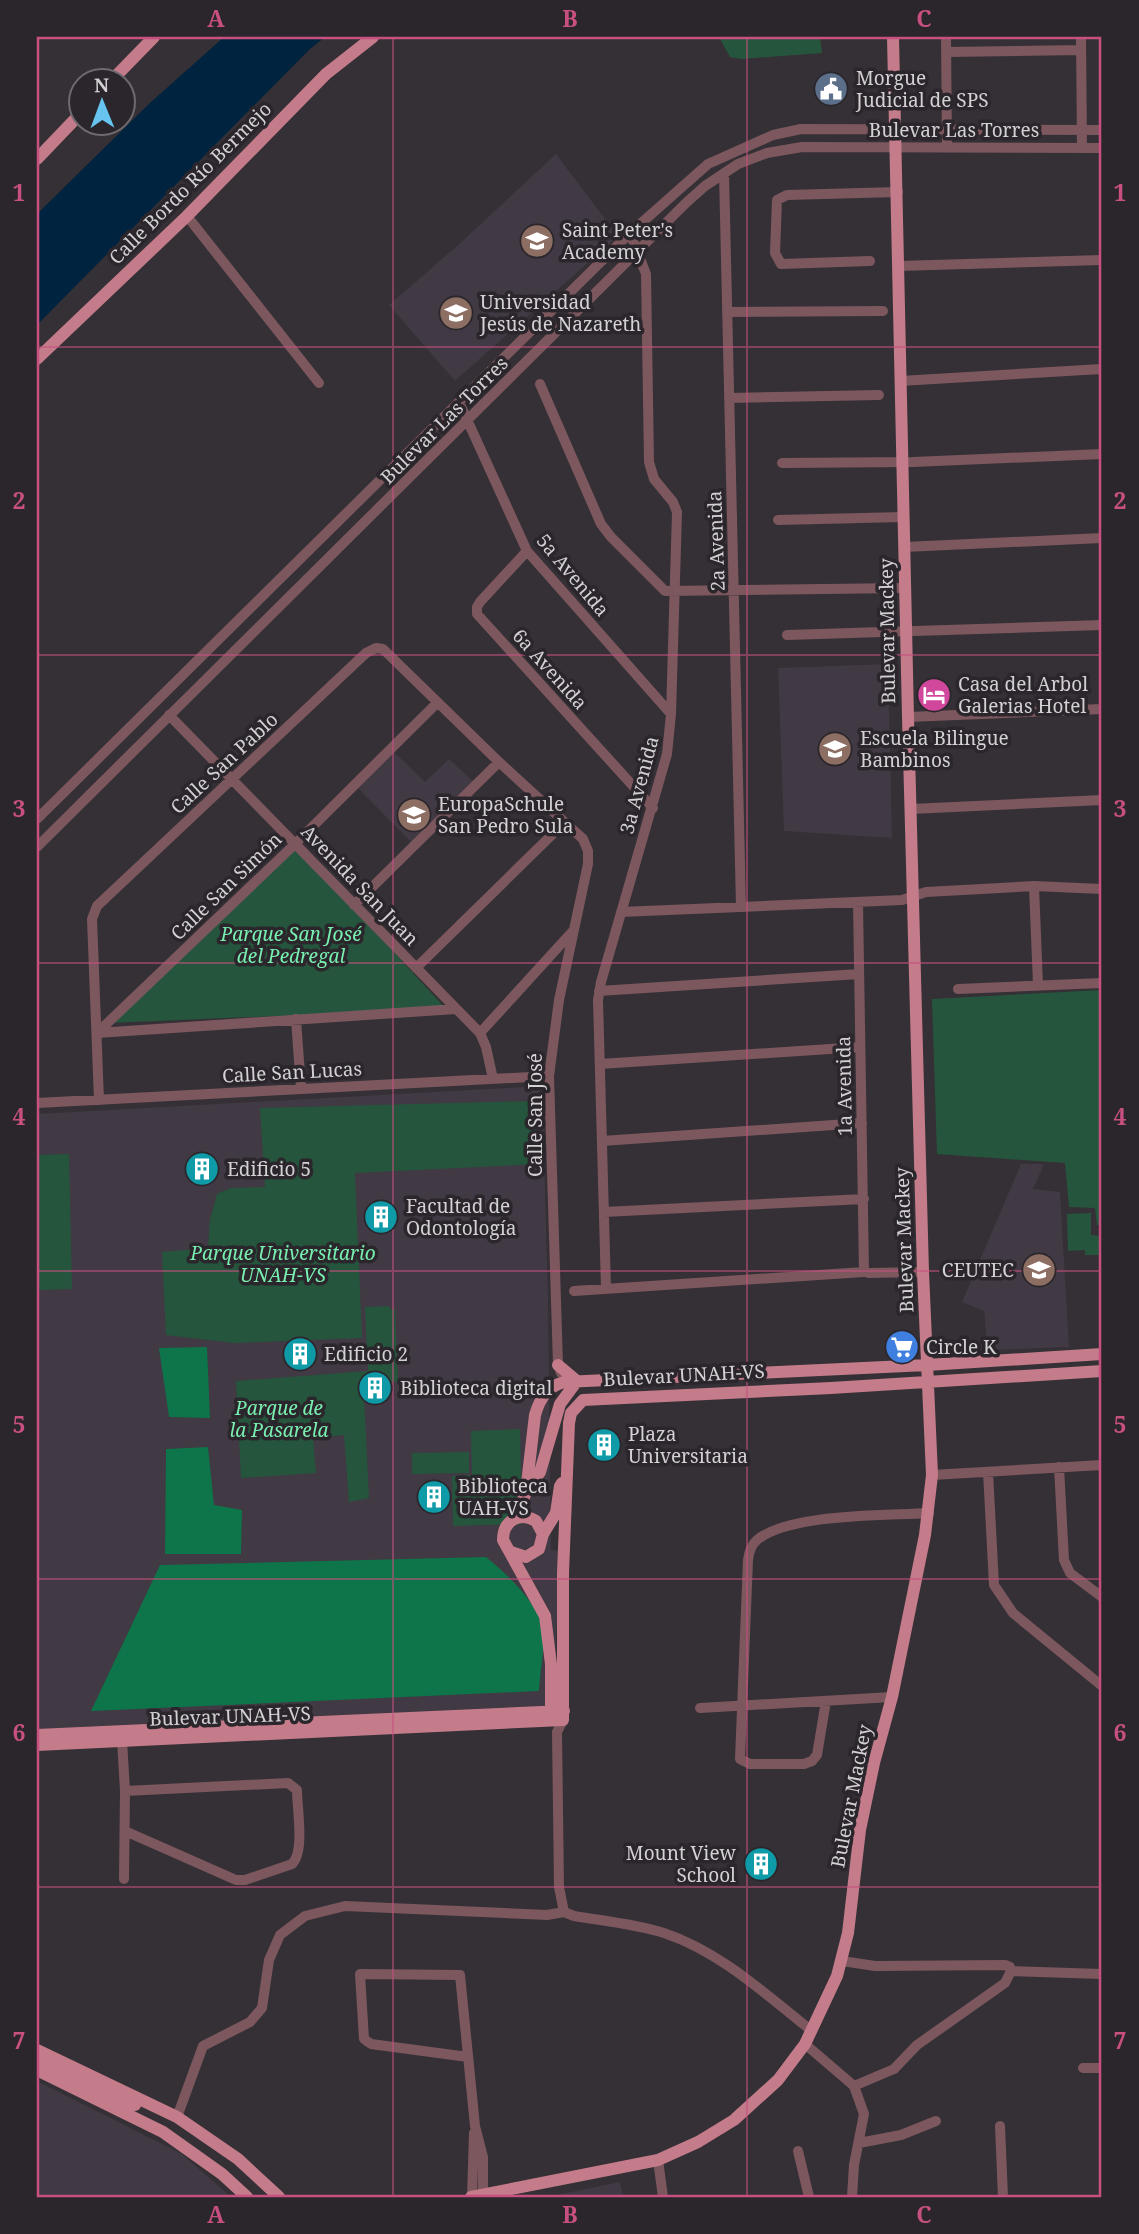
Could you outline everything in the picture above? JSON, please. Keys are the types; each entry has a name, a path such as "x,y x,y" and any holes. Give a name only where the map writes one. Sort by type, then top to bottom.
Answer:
{"main road":[{"path":"126,66 154,37"},
{"name":"Calle Bordo Río Bermejo","path":"37,359 187,216 326,75 373,37"},
{"name":"Bulevar Mackey","path":"475,2196 658,2160 698,2142 743,2113 778,2080 805,2044 842,1961 860,1830 892,1697 929,1513 932,1475 923,1272 893,37"},
{"path":"37,159 66,129"},
{"name":"Bulevar UNAH-VS","path":"516,1518 526,1492 540,1472 560,1404 570,1382 1102,1354"},
{"path":"526,1492 538,1404 547,1390 570,1382 558,1365"},
{"name":"Bulevar UNAH-VS","path":"37,1735 557,1719 570,1413 583,1400 1102,1371"},
{"path":"511,1552 526,1556 536,1552 556,1513 559,1486 567,1477"},
{"path":"557,1719 550,1637 545,1616 511,1552 504,1544 503,1536 508,1524 516,1518 526,1517 536,1521 563,1573"},
{"name":"Bulevar UNAH-VS","path":"37,1745 199,1732"},
{"path":"37,2050 177,2117 238,2159 279,2197"},
{"path":"37,2061 131,2105 159,2108"},
{"path":"37,2070 163,2132 222,2174 247,2197"},
{"path":"131,2105 146,2123"}],"street":[{"path":"946,37 947,147"},
{"path":"1081,37 1082,148"},
{"path":"946,52 1081,50"},
{"path":"838,128 839,146"},
{"name":"Bulevar Las Torres","path":"37,819 630,233 695,173 722,156 786,131 838,128 1102,130"},
{"name":"Bulevar Las Torres","path":"37,847 637,251 687,202 724,173 752,158 782,149 839,146 1102,148"},
{"name":"2a Avenida","path":"724,173 741,907"},
{"path":"870,261 786,265 778,261 775,253 775,204 779,197 898,192"},
{"path":"187,216 319,383"},
{"name":"3a Avenida","path":"606,1289 598,991 667,754 671,714 677,512 673,502 654,479 649,463 646,274 630,233"},
{"path":"898,266 1102,260"},
{"path":"727,312 883,311"},
{"path":"900,381 1102,369"},
{"path":"540,384 601,524 664,592 905,588"},
{"path":"729,398 879,395"},
{"name":"5a Avenida","path":"459,402 527,551 671,714"},
{"path":"782,463 914,463 1102,454"},
{"path":"778,520 903,517"},
{"path":"904,547 1102,538"},
{"name":"6a Avenida","path":"527,551 480,603 477,614 653,808"},
{"path":"787,635 1102,625"},
{"name":"Calle San Pablo","path":"97,1033 92,919 97,906 366,653 376,648 383,649 437,703"},
{"path":"416,968 564,824 437,703"},
{"name":"Calle San Simón","path":"97,1033 295,844 437,703"},
{"path":"908,717 1102,709"},
{"name":"Avenida San Juan","path":"169,715 480,1033 493,1079"},
{"path":"354,905 499,762"},
{"path":"911,809 1102,800"},
{"name":"Calle San José","path":"558,1365 566,1291 549,1076 559,1000 588,863 583,839 564,824"},
{"path":"621,912 902,900 926,892 1034,887 1102,889"},
{"path":"1034,887 1038,985"},
{"name":"1a Avenida","path":"858,902 867,1271"},
{"path":"480,1033 574,929"},
{"path":"598,991 859,974"},
{"path":"958,989 1102,983"},
{"path":"99,1100 97,1033 456,1009"},
{"path":"296,1019 301,1089"},
{"path":"600,1063 860,1047"},
{"name":"Calle San Lucas","path":"37,1103 549,1076"},
{"path":"602,1140 862,1123"},
{"path":"604,1212 864,1199"},
{"path":"566,1291 861,1274 867,1271 923,1272"},
{"path":"932,1475 1102,1465"},
{"path":"1059,1467 1064,1560 1070,1573 1102,1597"},
{"path":"988,1472 994,1585 1013,1613 1102,1686"},
{"path":"826,1701 817,1755 812,1761 804,1764 744,1763 740,1759 748,1559 751,1546 755,1541 810,1520 929,1513"},
{"path":"700,1708 892,1697"},
{"path":"557,1719 559,1886 564,1912"},
{"path":"122,1740 125,1791 124,1879"},
{"path":"125,1791 288,1783 297,1790 300,1850 292,1864 246,1880 236,1880 125,1831"},
{"path":"177,2117 203,2046 250,2022 262,2008 270,1960 280,1935 305,1916 345,1906 547,1915 564,1912 645,1928 684,1941 727,1964 812,2031"},
{"path":"842,1961 874,1966 1005,1965 1010,1967 1011,1971"},
{"path":"1011,1971 1102,1974"},
{"path":"854,2086 894,2068 918,2045 1004,1983 1011,1971"},
{"path":"468,2057 371,2044 364,2039 360,1974 460,1975 475,2126 478,2169 475,2196"},
{"path":"805,2044 854,2086 864,2114 854,2165 852,2197"},
{"path":"1083,2068 1102,2068"},
{"path":"859,2143 901,2135 936,2121"},
{"path":"1000,2126 1003,2197"},
{"path":"798,2151 809,2197"},
{"path":"658,2160 663,2197"}],"shaded area":[{"path":"556,154 618,236 455,381 389,305"},
{"name":"Escuela Bilingue Bambinos","path":"888,664 892,838 784,831 778,668"},
{"name":"EuropaSchule San Pedro Sula","path":"392,750 425,782 449,759 477,785 413,844 356,786"},
{"path":"542,1086 551,1550 561,1551 552,1709 37,1731 37,1114"},
{"name":"CEUTEC","path":"1021,1164 1044,1164 1033,1189 1060,1192 1069,1347 993,1350 987,1343 984,1311 962,1302"},
{"path":"37,2081 182,2154 231,2197 37,2197"},
{"path":"620,2182 623,2197 547,2197"}],"green space":[{"path":"719,37 820,37 822,53 741,59 730,57"},
{"name":"Parque San José del Pedregal","path":"295,844 446,1009 108,1023"},
{"path":"1102,990 1102,1225 1097,1225 1095,1208 1069,1207 1065,1163 937,1154 932,999"},
{"name":"Parque Universitario UNAH-VS","path":"534,1101 538,1164 355,1173 362,1338 234,1343 166,1335 162,1252 208,1248 210,1220 217,1194 231,1188 265,1187 260,1108"},
{"path":"69,1154 72,1289 37,1290 37,1155"},
{"path":"1091,1213 1091,1235 1102,1236 1102,1255 1085,1255 1085,1250 1068,1251 1067,1214"},
{"name":"Parque de la Pasarela","path":"389,1306 390,1309 395,1309 398,1382 369,1383 368,1375 364,1397 369,1498 349,1502 344,1435 313,1438 316,1473 241,1478 236,1381 368,1371 365,1307"},
{"path":"207,1347 210,1418 169,1417 159,1348"},
{"path":"520,1429 522,1524 453,1526 452,1476 472,1475 471,1431"},
{"path":"208,1447 214,1505 242,1510 241,1554 165,1554 166,1449"},
{"path":"469,1452 469,1473 412,1474 412,1453"},
{"path":"486,1557 503,1571 529,1600 540,1620 543,1645 539,1691 91,1711 160,1565"}],"water":[{"path":"224,37 325,37 310,49 37,325 37,214 116,136 136,136 136,117"}],"place":[{"name":"Morgue Judicial de SPS","path":"831,89"},
{"name":"Saint Peter's Academy","path":"537,241"},
{"name":"Universidad Jesús de Nazareth","path":"456,313"},
{"name":"Casa del Arbol Galerias Hotel","path":"934,695"},
{"name":"Escuela Bilingue Bambinos","path":"835,749"},
{"name":"EuropaSchule San Pedro Sula","path":"414,815"},
{"name":"Edificio 5","path":"202,1169"},
{"name":"Facultad de Odontología","path":"381,1217"},
{"name":"CEUTEC","path":"1039,1270"},
{"name":"Circle K","path":"902,1347"},
{"name":"Edificio 2","path":"300,1354"},
{"name":"Biblioteca digital","path":"375,1388"},
{"name":"Plaza Universitaria","path":"604,1445"},
{"name":"Biblioteca UAH-VS","path":"434,1497"},
{"name":"Mount View School","path":"761,1864"}]}
